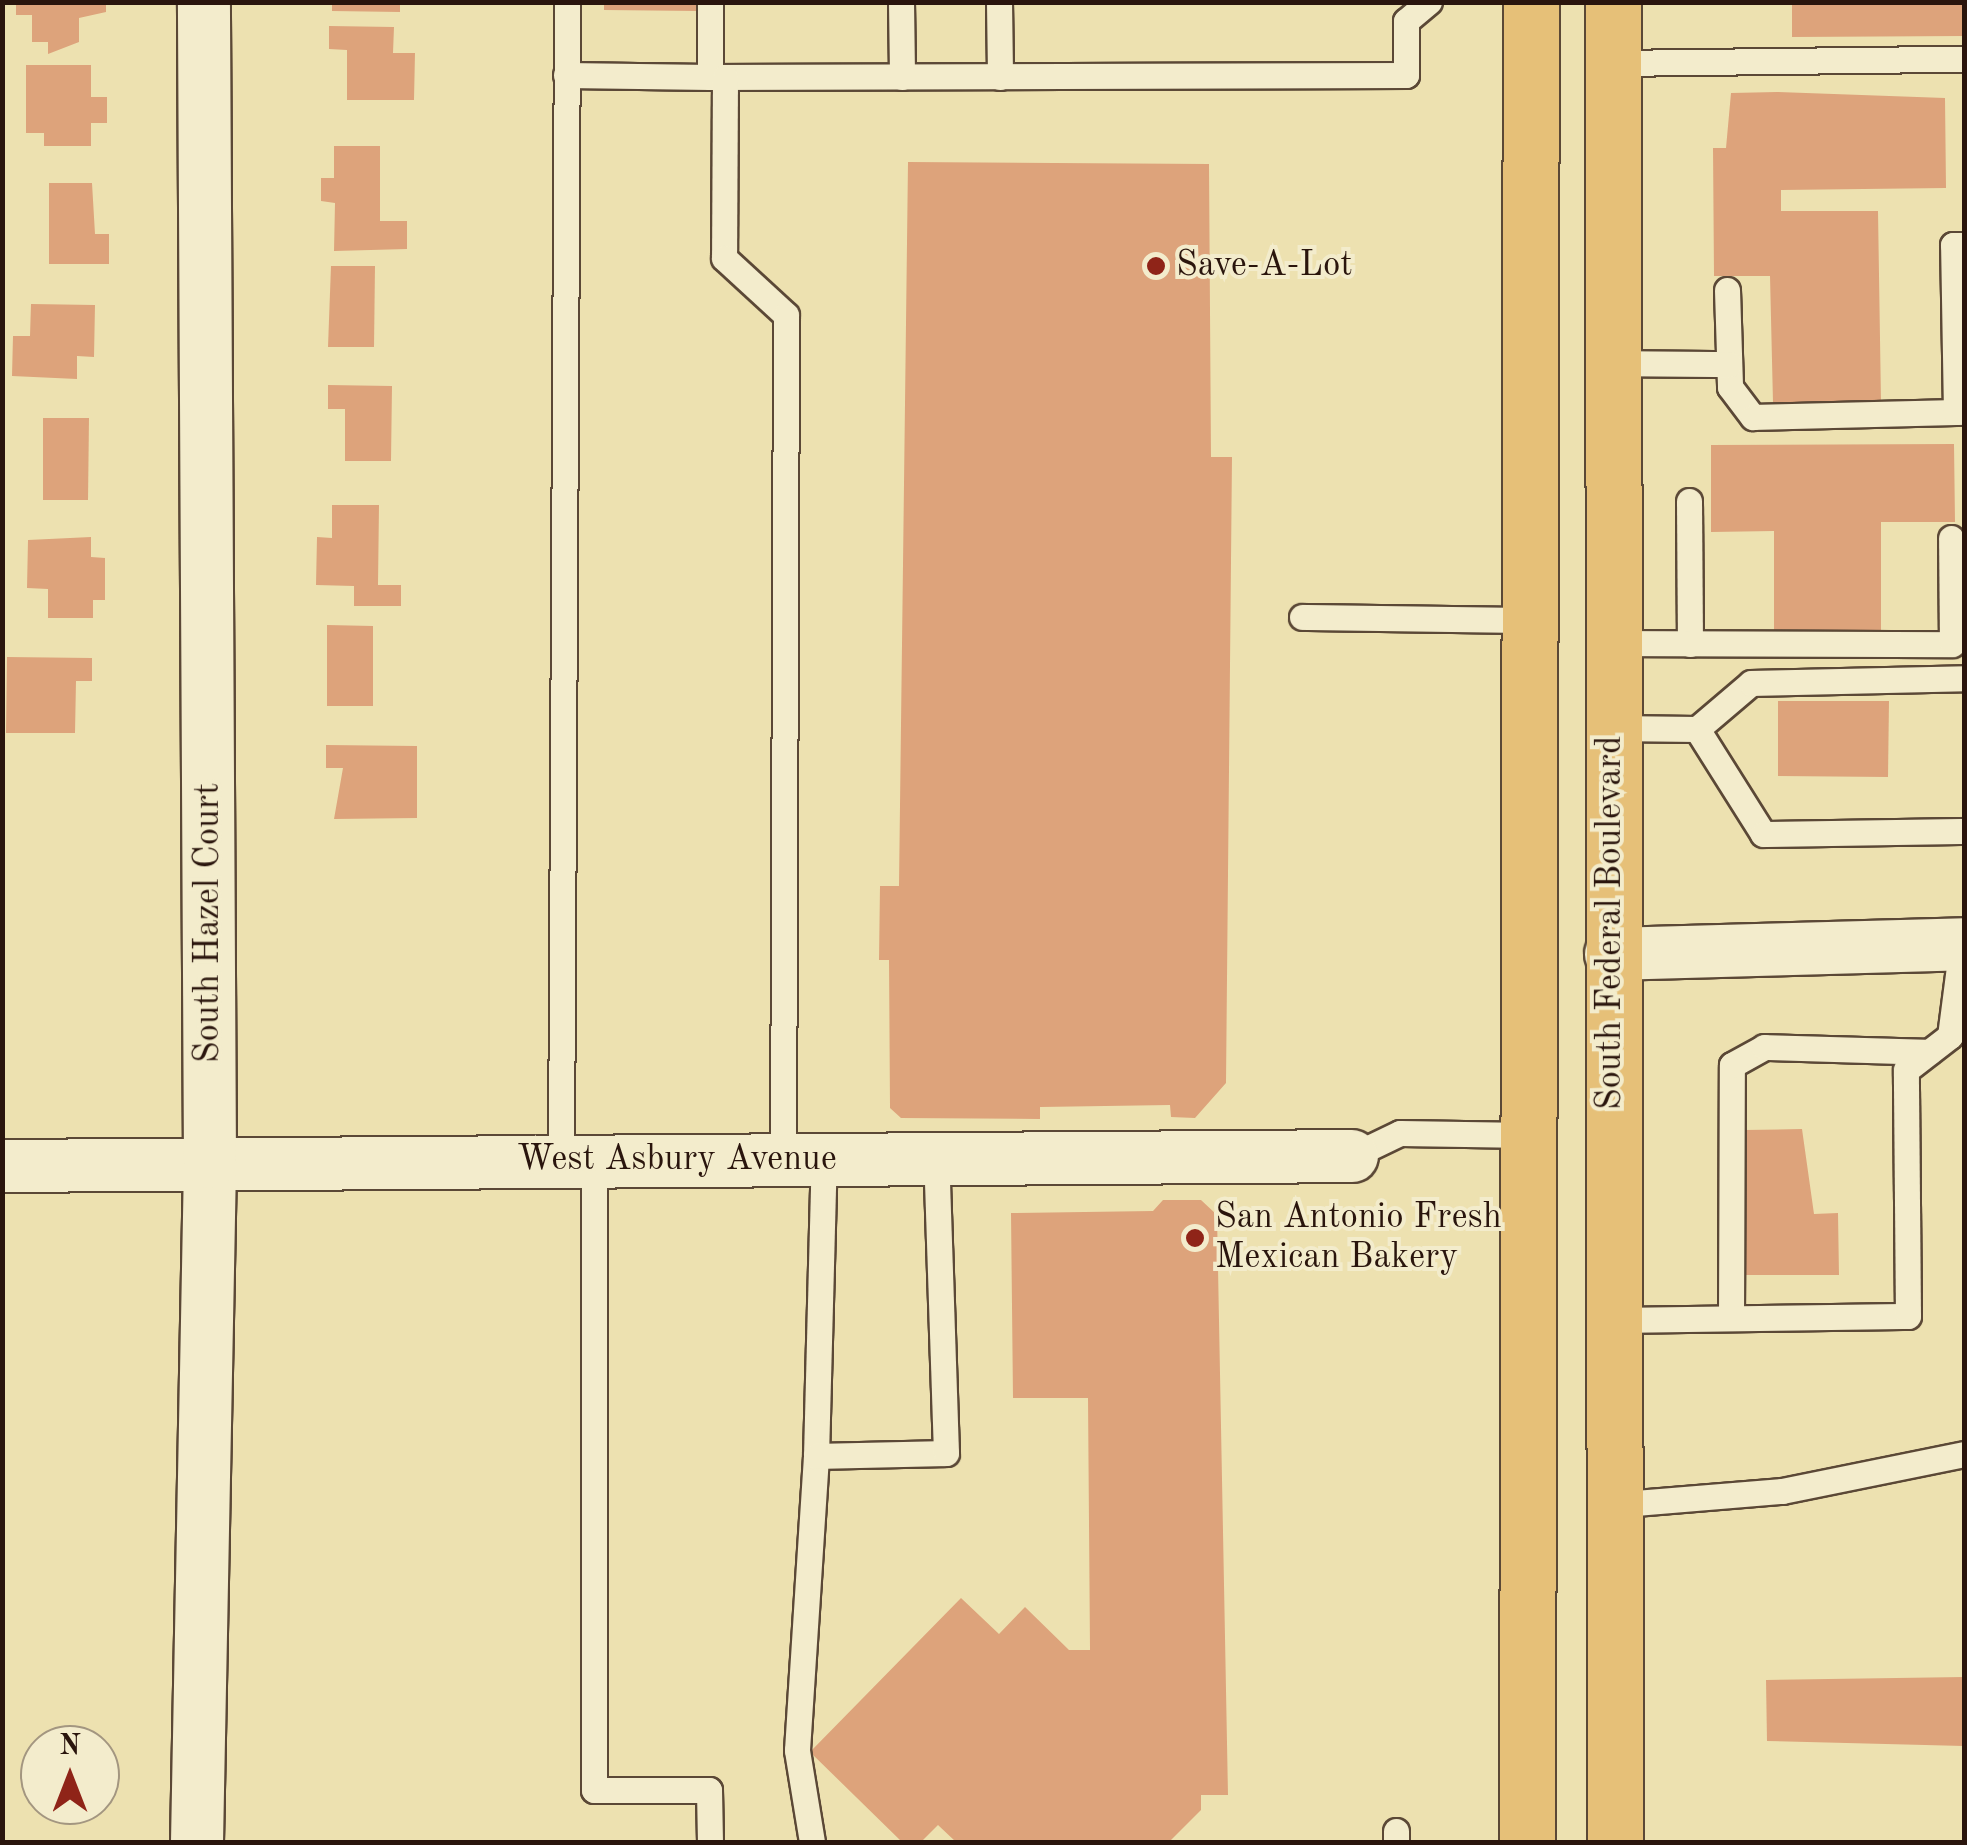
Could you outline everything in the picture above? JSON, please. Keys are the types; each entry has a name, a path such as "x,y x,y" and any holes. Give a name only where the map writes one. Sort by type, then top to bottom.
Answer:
{"main road":[{"path":"1527,1842 1531,2"},
{"name":"South Federal Boulevard","path":"1613,2 1610,1320 1615,1842"}],"street":[{"name":"South Hazel Court","path":"198,1842 210,1162 204,2"},
{"path":"1612,954 1963,944"},
{"name":"West Asbury Avenue","path":"2,1166 1352,1156"}],"lane":[{"path":"567,2 577,1160 594,1790 709,1790 710,1842"},
{"path":"710,2 718,77 724,258 786,315 803,1159 816,1456 798,1750 812,1842"},
{"path":"901,2 902,77"},
{"path":"1000,2 1000,77"},
{"path":"566,76 1406,76 1406,21 1426,3"},
{"path":"1612,62 1964,59"},
{"path":"1728,290 1730,387 1753,416 1960,412 1954,245 1964,245"},
{"path":"1612,363 1729,364"},
{"path":"1689,501 1690,644"},
{"path":"1612,643 1952,644 1951,538"},
{"path":"1302,617 1529,620"},
{"path":"1612,728 1696,729 1751,683 1964,678"},
{"path":"1696,729 1763,834 1964,831"},
{"path":"1610,1320 1908,1316 1906,1070 1929,1052 1958,1016 1963,944"},
{"path":"1731,1318 1732,1064 1764,1047 1929,1052"},
{"path":"1352,1156 1400,1133 1528,1134"},
{"path":"816,1456 946,1453 936,1158"},
{"path":"1612,1505 1782,1491 1964,1454"}],"building":[{"path":"16,2 106,2 106,12 79,18 79,42 48,54 48,42 32,42 32,15 16,15"},
{"path":"332,2 400,2 400,12 332,11"},
{"path":"604,2 696,2 696,11 604,10"},
{"path":"1792,2 1964,2 1964,36 1792,37"},
{"path":"329,26 394,27 393,53 415,53 414,100 347,100 347,50 329,49"},
{"path":"26,65 91,65 91,97 107,97 107,123 91,123 91,146 44,146 44,133 26,133"},
{"path":"1731,93 1945,98 1946,188 1781,190 1781,211 1878,211 1881,402 1773,403 1770,276 1714,276 1713,148 1726,148"},
{"path":"334,146 380,146 380,221 407,221 407,249 334,251 335,203 321,201 321,178 334,178"},
{"path":"908,162 1209,164 1211,457 1232,457 1226,1083 1195,1118 1171,1117 1170,1105 1040,1107 1040,1119 901,1118 890,1108 889,960 879,960 880,886 899,886"},
{"path":"49,183 92,183 95,234 109,234 109,264 49,264"},
{"path":"331,266 375,266 374,347 328,347"},
{"path":"31,304 95,305 94,357 77,356 77,379 12,376 13,336 30,336"},
{"path":"328,385 392,386 391,461 345,461 345,409 328,409"},
{"path":"43,418 89,418 88,500 43,500"},
{"path":"1954,444 1955,522 1881,522 1881,638 1774,639 1774,531 1711,532 1711,445"},
{"path":"332,505 379,505 378,585 401,585 401,606 354,606 354,586 316,585 317,537 332,538"},
{"path":"91,537 91,557 105,558 105,600 93,600 93,618 48,618 48,589 27,588 28,540"},
{"path":"327,625 373,626 373,706 327,706"},
{"path":"7,657 92,658 92,681 76,681 75,733 6,733"},
{"path":"1778,701 1889,701 1888,777 1778,776"},
{"path":"326,745 417,746 417,818 334,819 343,768 326,768"},
{"path":"1802,1129 1814,1214 1838,1213 1839,1275 1741,1275 1745,1130"},
{"path":"1163,1200 1201,1200 1217,1215 1228,1795 1201,1795 1201,1810 1169,1842 956,1842 938,1825 921,1842 902,1842 810,1752 961,1598 999,1634 1025,1607 1069,1650 1090,1650 1088,1398 1013,1398 1011,1213 1153,1211"},
{"path":"1964,1677 1964,1746 1767,1741 1766,1680"}],"place":[{"name":"Save-A-Lot","path":"1156,266"},
{"name":"San Antonio Fresh Mexican Bakery","path":"1195,1238"}]}
